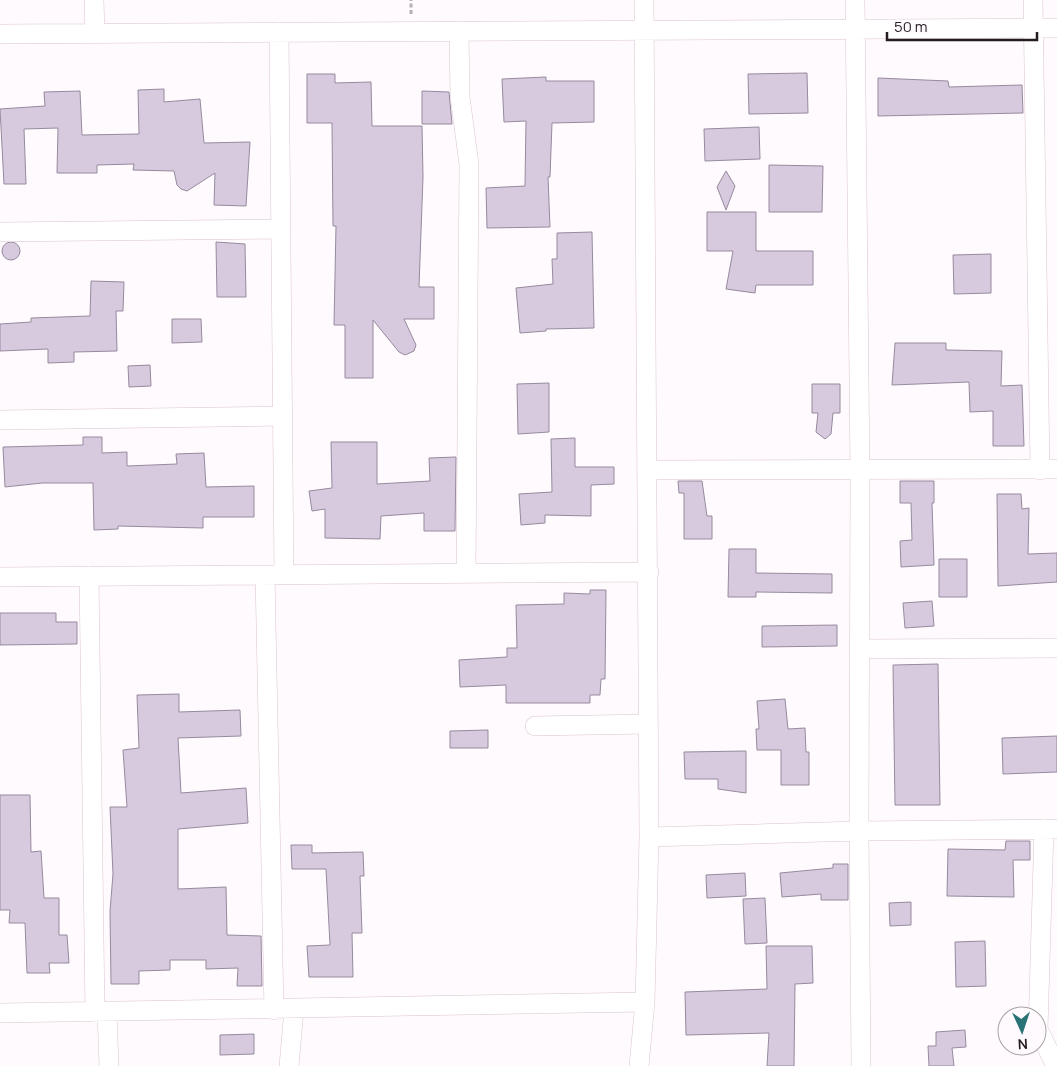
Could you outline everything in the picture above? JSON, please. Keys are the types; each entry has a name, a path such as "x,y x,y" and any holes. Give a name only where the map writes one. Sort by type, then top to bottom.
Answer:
{"street":[{"path":"94,0 95,34"},
{"path":"639,1066 645,1002 649,837 644,0"},
{"path":"856,0 860,472 859,831 861,1066"},
{"path":"648,470 860,472 1048,470 1033,0"},
{"path":"0,34 1057,28"},
{"path":"459,31 460,97 469,164 466,574"},
{"path":"279,32 284,575"},
{"path":"0,232 280,229"},
{"path":"0,420 284,416"},
{"path":"0,577 648,572"},
{"path":"265,575 274,1010"},
{"path":"90,576 101,1012 109,1066"},
{"path":"860,650 1057,648"},
{"path":"535,726 647,724"},
{"path":"649,837 859,831 1051,829 1038,1029 1056,1066"},
{"path":"0,1013 274,1010 645,1002"},
{"path":"289,1066 294,1009"}],"building":[{"path":"807,73 808,113 749,114 748,74"},
{"path":"307,74 335,74 335,83 371,82 372,126 422,126 423,177 419,287 434,287 434,319 404,319 416,345 414,351 405,355 399,352 373,320 373,378 345,378 345,325 334,325 336,226 333,226 332,123 307,123"},
{"path":"546,77 546,81 594,81 594,122 552,123 550,177 548,177 550,227 487,228 486,188 525,186 526,121 504,122 502,79"},
{"path":"878,78 948,81 949,87 1022,85 1023,113 878,116"},
{"path":"164,89 164,102 200,99 204,143 250,142 246,206 214,205 215,173 187,191 177,185 174,171 133,170 134,164 97,165 97,173 57,173 58,128 24,129 26,184 4,184 0,109 45,106 44,92 80,91 82,135 139,134 138,90"},
{"path":"422,91 449,92 452,124 422,124"},
{"path":"759,127 760,159 705,161 704,129"},
{"path":"769,165 823,166 822,212 769,212"},
{"path":"726,171 735,186 726,210 717,187"},
{"path":"707,212 756,212 756,251 813,251 813,285 756,285 755,293 726,289 733,251 707,251"},
{"path":"592,232 594,328 546,329 546,331 520,333 516,288 553,284 552,259 557,259 557,233"},
{"path":"11,242 17,245 20,251 17,257 11,260 5,257 2,251 5,245"},
{"path":"216,242 245,244 246,297 217,297"},
{"path":"991,254 991,293 954,294 953,255"},
{"path":"91,281 124,282 123,311 116,311 117,351 74,352 74,362 48,363 48,349 0,351 0,324 31,322 31,318 90,316"},
{"path":"172,319 201,319 202,342 172,343"},
{"path":"895,343 946,343 946,350 1002,351 1001,386 1022,385 1024,446 993,446 993,411 970,412 969,382 892,385"},
{"path":"150,365 151,386 129,387 128,366"},
{"path":"549,383 549,432 518,434 517,384"},
{"path":"812,384 840,384 840,413 833,413 831,434 825,439 816,432 818,413 812,413"},
{"path":"83,437 102,437 102,453 127,452 127,466 177,464 176,454 204,453 206,487 254,486 254,517 203,517 203,528 118,526 118,529 94,530 93,483 42,483 5,487 3,447 83,445"},
{"path":"575,438 575,467 614,467 614,484 591,485 591,516 545,515 545,523 521,525 519,494 552,492 551,439"},
{"path":"331,442 377,442 377,484 430,481 429,458 456,457 455,531 424,531 424,513 381,516 380,539 325,538 325,509 312,511 309,491 332,488"},
{"path":"678,481 702,481 707,516 712,516 712,539 684,539 684,493 679,493"},
{"path":"900,481 934,481 934,503 932,503 934,565 901,567 900,541 912,540 911,503 900,503"},
{"path":"997,494 1021,494 1022,509 1029,508 1028,554 1057,553 1057,582 998,586"},
{"path":"729,549 756,549 756,573 832,574 832,593 756,592 756,597 728,597"},
{"path":"939,559 967,559 967,597 939,597"},
{"path":"590,590 606,590 605,679 601,679 600,695 590,695 590,703 506,703 506,685 460,687 459,660 507,657 507,648 517,648 516,605 564,604 564,593 590,594"},
{"path":"932,601 934,626 905,628 903,603"},
{"path":"0,613 56,613 56,622 77,622 77,644 0,645"},
{"path":"837,625 837,646 762,647 762,626"},
{"path":"938,664 940,805 895,805 893,665"},
{"path":"179,694 179,712 240,710 241,736 178,738 181,793 246,788 248,823 178,829 178,889 226,887 227,935 261,936 262,986 237,986 238,968 206,969 206,960 170,960 170,970 139,971 139,984 111,984 110,911 113,874 110,807 127,807 123,750 139,748 137,695"},
{"path":"785,699 788,729 805,728 806,752 809,752 809,785 781,785 781,750 757,750 756,729 759,729 757,701"},
{"path":"488,730 488,748 450,748 450,731"},
{"path":"1057,736 1057,772 1003,774 1002,738"},
{"path":"746,751 746,793 718,789 718,779 685,779 684,752"},
{"path":"0,795 30,795 31,852 41,851 44,898 59,898 59,935 67,935 69,963 49,963 50,973 27,973 25,923 9,923 10,910 0,910"},
{"path":"1006,841 1030,841 1030,860 1013,860 1014,897 947,896 948,849 1005,850"},
{"path":"291,845 312,845 312,853 363,852 364,876 360,876 362,933 352,933 353,977 309,977 307,946 330,945 326,869 292,869"},
{"path":"833,864 848,864 848,900 821,900 821,894 782,897 780,873 833,868"},
{"path":"745,873 746,896 707,898 706,875"},
{"path":"765,898 767,943 745,944 743,899"},
{"path":"911,902 911,925 890,926 889,903"},
{"path":"985,941 986,986 956,987 955,942"},
{"path":"766,946 812,946 813,983 795,984 794,1066 767,1066 769,1033 686,1035 685,992 767,989"},
{"path":"965,1030 966,1047 952,1048 954,1066 929,1066 928,1046 936,1046 936,1032"},
{"path":"254,1034 254,1054 220,1055 220,1035"}]}
